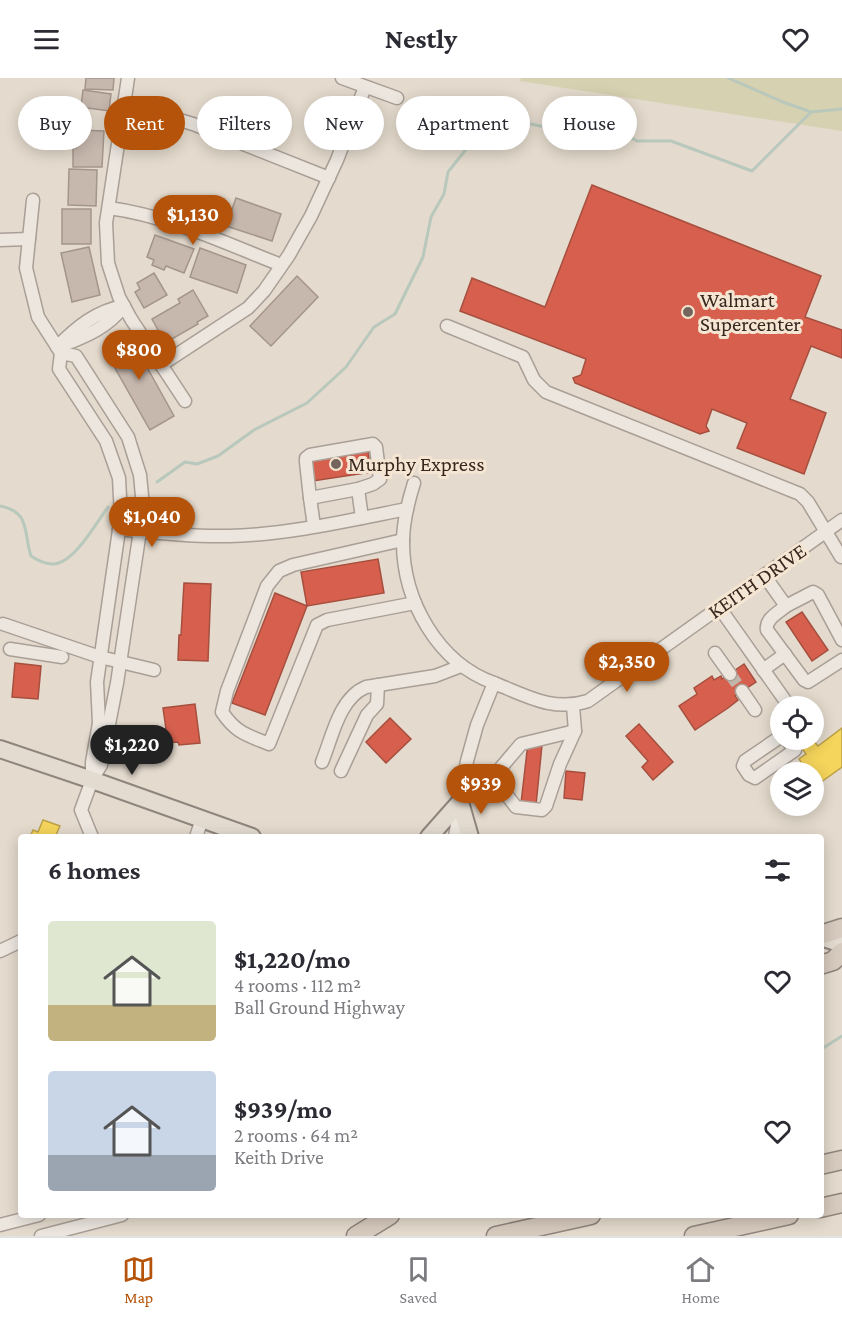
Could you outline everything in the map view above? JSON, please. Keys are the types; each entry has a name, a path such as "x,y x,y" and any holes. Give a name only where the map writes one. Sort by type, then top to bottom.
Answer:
{"highway":[{"path":"824,935 842,928"},
{"path":"824,1164 842,1160"},
{"path":"824,1207 842,1203"},
{"path":"356,1236 385,1218"},
{"path":"496,1236 577,1218"},
{"path":"694,1236 775,1218"}],"main road":[{"path":"0,749 244,834"},
{"path":"432,834 460,802"},
{"path":"460,802 469,834"},
{"path":"824,937 842,944"}],"street":[{"path":"126,96 128,78"},
{"path":"342,78 396,98"},
{"path":"161,365 248,308 264,291 303,230 329,178 365,87"},
{"path":"185,122 329,178"},
{"path":"118,150 106,232 110,273 124,306 185,401"},
{"path":"33,200 26,268 38,317 59,350 59,369 106,441 119,478 121,498 119,529 97,682 99,723 92,762 92,780"},
{"path":"109,208 137,212 166,220 281,265"},
{"path":"0,240 29,239"},
{"path":"59,350 79,326 107,309 124,306"},
{"path":"447,327 525,358 532,377 546,392 800,494 808,502 841,558"},
{"path":"59,350 76,356 128,437 140,475 142,496 140,531 120,662 101,765 92,780 79,814 90,834"},
{"path":"310,498 374,484 380,479 376,447 368,443 310,455 306,458 310,498 314,526"},
{"path":"414,483 407,509 403,540 405,565 415,603 436,640 461,666 478,678 552,705 573,706 575,731 560,764 546,806 542,810 516,807 493,777"},
{"path":"358,489 362,518"},
{"path":"119,529 229,536 314,526 407,509"},
{"name":"KEITH DRIVE","path":"573,706 588,701 604,691 842,520"},
{"path":"403,540 293,565 279,571 267,586 227,691 222,712 238,732 269,744 317,625 327,620 415,603"},
{"path":"764,575 786,606"},
{"path":"842,640 818,595 813,592 786,606 766,625 767,630 804,680 808,682 842,660"},
{"path":"719,607 782,696"},
{"path":"3,624 100,657 154,670"},
{"path":"10,649 62,657"},
{"path":"715,653 730,674"},
{"path":"763,670 785,654"},
{"path":"322,762 348,701 360,690 435,676 461,666"},
{"path":"455,834 464,781 477,725 495,683"},
{"path":"341,771 367,716 377,704 378,686"},
{"path":"742,691 755,710"},
{"path":"464,781 480,782 493,777 521,744 575,731"},
{"path":"770,744 745,761 743,766 749,775 755,778 786,750"},
{"path":"197,834 202,819"},
{"path":"0,951 18,942"},
{"path":"0,1225 27,1218"},
{"path":"41,1236 110,1218"}],"shaded area":[{"path":"521,78 842,78 842,131 637,99 637,96 617,96 520,81"}],"building: Homes":[{"path":"842,728 842,767 824,780 824,762 801,762 799,759 806,754 803,750 824,750 824,742"},
{"path":"43,820 60,826 56,834 31,834 33,830 38,832"}],"building: Shops":[{"path":"592,185 821,276 805,317 842,330 842,358 811,346 790,399 826,413 804,474 737,448 747,423 712,409 706,426 709,431 700,434 575,383 573,378 581,375 586,359 460,311 472,278 545,307"},
{"path":"368,451 371,472 313,481 309,460"},
{"path":"378,559 384,593 307,606 301,572"},
{"path":"184,583 211,584 208,661 178,660"},
{"path":"275,593 307,606 265,715 232,703"},
{"path":"802,612 828,650 812,661 786,622"},
{"path":"15,663 41,666 38,699 12,697"},
{"path":"744,664 756,682 735,696 738,700 728,708 695,730 679,706 697,694 694,688 712,676 714,680 721,676 722,679"},
{"path":"195,704 200,743 179,745 178,742 168,743 163,708"},
{"path":"390,718 411,739 386,763 366,742"},
{"path":"639,724 673,762 653,780 642,767 648,761 626,736"},
{"path":"528,743 542,745 536,805 521,803"},
{"path":"566,771 585,773 582,800 564,798"}],"building: Other":[{"path":"86,78 114,78 113,90 85,89"},
{"path":"83,90 111,94 111,96 104,96 104,110 92,109 92,96 82,96"},
{"path":"92,131 104,131 102,167 73,167 73,150 92,150"},
{"path":"69,169 97,170 96,206 68,205"},
{"path":"236,198 281,214 272,241 226,226"},
{"path":"62,209 91,209 91,244 62,244"},
{"path":"155,235 194,249 184,273 166,266 164,270 152,265 154,260 147,257"},
{"path":"89,247 100,295 72,302 61,253"},
{"path":"200,248 246,265 237,293 190,277"},
{"path":"154,273 167,295 144,308 135,292 140,289 137,283"},
{"path":"297,276 318,297 271,346 250,326"},
{"path":"193,290 208,316 165,343 152,319 180,303 178,299"},
{"path":"128,333 174,416 150,430 103,347"}],"waterway":[{"path":"728,78 811,112 842,109"},
{"path":"157,482 185,462 197,464 218,456 254,430 307,403 346,367 374,327 395,314 423,257 431,217 444,194 448,172 472,142 521,122 550,128 602,117 618,131 637,141 671,141 752,171 811,112"},
{"path":"0,506 10,509 21,518 31,556 41,562 53,564 61,562 76,550 108,507"},
{"path":"824,1047 842,1036"}],"tunnel":[{"path":"730,674 742,691"}],"place":[{"name":"Walmart Supercenter","path":"688,312"},
{"name":"Murphy Express","path":"336,464"}]}
